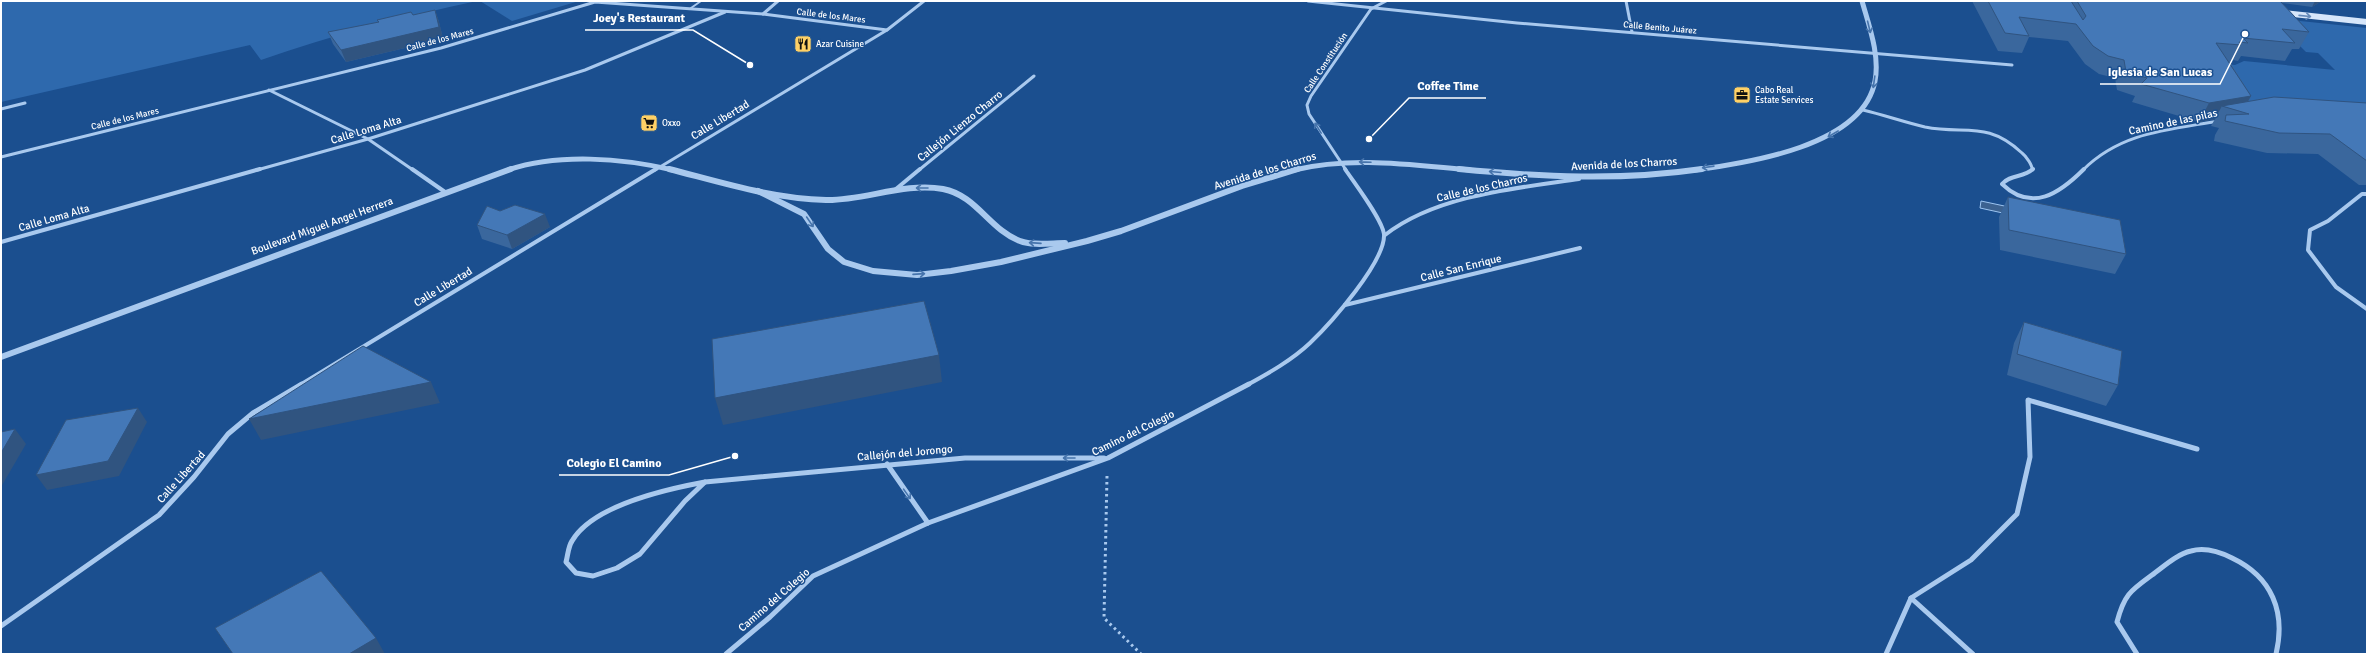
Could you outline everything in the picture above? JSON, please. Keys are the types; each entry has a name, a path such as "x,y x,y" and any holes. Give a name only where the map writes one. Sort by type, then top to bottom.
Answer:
{"main road":[{"path":"2278,13 2367,22"}],"street":[{"path":"763,14 778,1"},
{"name":"Calle Libertad","path":"1,626 159,515 194,477 228,434 253,413 887,30 924,1"},
{"name":"Calle Benito Juárez","path":"1308,1 1371,9 2012,65"},
{"name":"Calle Constitución","path":"1339,161 1309,114 1307,105 1311,96 1371,9 1386,1"},
{"path":"1626,1 1632,32"},
{"name":"Avenida de los Charros","path":"758,191 803,214 809,220 824,245 838,259 863,269 904,274 962,269 1027,257 1121,230 1286,173 1339,161 1591,178 1698,169 1786,152 1833,134 1848,125 1863,110 1871,97 1875,83 1875,52 1862,1"},
{"name":"Calle de los Mares","path":"1,157 441,48 595,2 763,14 887,30"},
{"name":"Calle Loma Alta","path":"1,242 368,139 585,70 642,45 727,11"},
{"name":"Callejón Lienzo Charro","path":"896,190 1034,76"},
{"path":"269,90 368,139 445,192"},
{"path":"1,108 25,103"},
{"name":"Camino de las pilas","path":"1863,110 1927,127 1974,129 2002,136 2025,155 2033,169 2029,173 2006,179 2002,184 2009,190 2017,193 2040,198 2058,191 2103,152 2121,143 2146,135 2222,120"},
{"name":"Boulevard Miguel Angel Herrera","path":"1,357 445,192 529,164 554,159 630,162 660,167"},
{"path":"1339,161 1382,224 1384,235"},
{"name":"Avenida de los Charros","path":"660,167 758,191 827,200 896,190 921,188 944,189 966,198 1008,235 1021,242 1074,243"},
{"name":"Calle de los Charros","path":"1384,235 1396,225 1426,210 1541,184 1591,178"},
{"path":"2367,194 2362,194 2328,222 2310,230 2308,250 2336,287 2367,309"},
{"name":"Camino del Colegio","path":"726,654 770,617 813,576 928,523 1108,458 1275,370 1310,343 1345,305 1373,266 1379,255 1384,235"},
{"name":"Calle San Enrique","path":"1345,305 1580,248"},
{"path":"1886,654 1912,598 1972,560 2017,514 2030,457 2028,400 2197,449"},
{"name":"Callejón del Jorongo","path":"705,482 686,501 640,554 617,568 593,576 576,573 566,562 572,540 590,523 644,496 676,487 705,482 965,458 1108,458"},
{"path":"887,464 928,523"},
{"path":"2137,654 2117,622 2124,598 2164,567 2190,551 2214,550 2236,559 2259,576 2274,596 2281,635 2276,654"},
{"path":"1912,598 1972,654"}],"lane":[{"path":"691,8 701,1"}],"path":[{"path":"1108,458 1104,618 1141,654"}],"shaded area":[{"path":"1,1 477,1 368,27 314,42 261,60 250,45 1,102"},
{"path":"480,1 579,1 512,21"},
{"path":"2272,18 2367,28 2367,105 2242,106 2205,62 2235,65 2244,61 2335,70 2318,53 2306,52"},
{"path":"1981,201 2079,222 2080,230 1980,208"}],"building":[{"path":"1988,1 2071,1 2083,20 2086,16 2077,1 2280,1 2309,32 2282,29 2295,43 2243,38 2248,43 2239,42 2241,45 2216,43 2251,96 2209,103 2141,84 2147,78 2126,72 2124,60 2108,56 2093,46 2076,24 2019,17 2029,36 2005,33"},
{"path":"435,10 439,27 341,50 328,32 379,22 377,20 411,12 413,15"},
{"path":"2274,97 2367,103 2367,161 2330,134 2279,133 2225,121 2226,115 2249,114 2222,106"},
{"path":"2008,197 2120,220 2126,254 2009,230"},
{"path":"515,205 545,214 507,235 477,225 487,206 500,211"},
{"path":"924,301 939,355 715,398 712,339"},
{"path":"2024,322 2122,351 2118,385 2017,354"},
{"path":"363,346 431,382 249,419"},
{"path":"138,408 108,461 36,475 66,420"},
{"path":"15,429 1,453 1,432"},
{"path":"321,571 376,638 349,654 233,654 215,628"}],"place":[{"name":"Iglesia de San Lucas","path":"2245,34"},
{"name":"Azar Cuisine","path":"803,44"},
{"name":"Joey's Restaurant","path":"750,65"},
{"name":"Cabo Real Estate Services","path":"1742,95"},
{"name":"Oxxo","path":"649,123"},
{"name":"Coffee Time","path":"1369,139"},
{"name":"Colegio El Camino","path":"735,456"}]}
